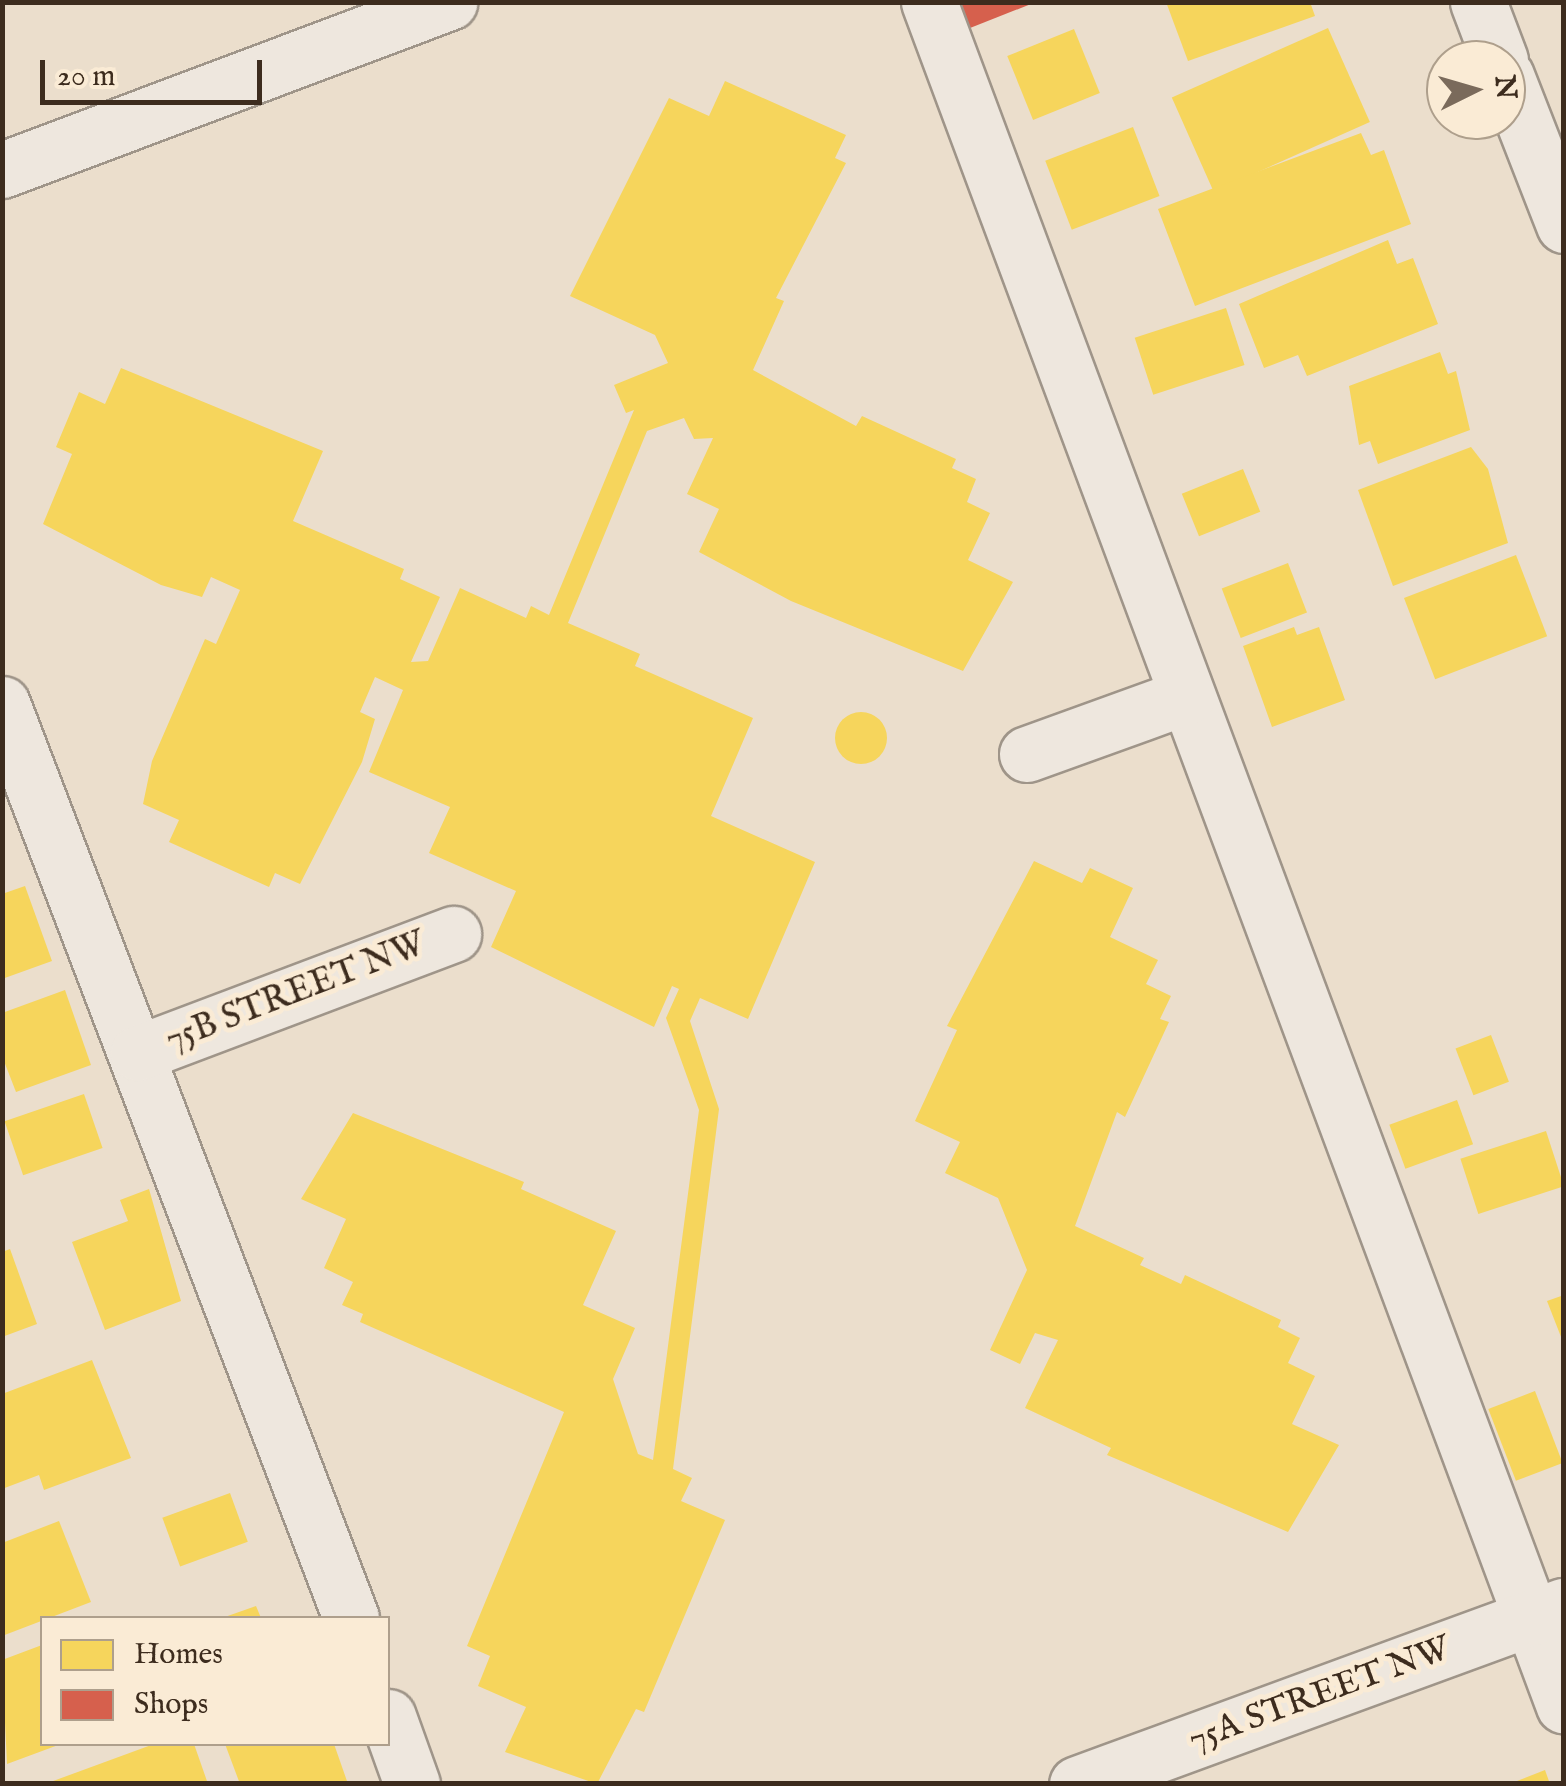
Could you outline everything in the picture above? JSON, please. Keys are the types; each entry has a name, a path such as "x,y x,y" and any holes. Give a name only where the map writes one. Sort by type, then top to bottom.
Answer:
{"street":[{"path":"2,170 449,2"},
{"path":"928,2 1186,696 1547,1613 1564,1706"},
{"path":"1478,2 1492,40"},
{"path":"1526,127 1564,225"},
{"path":"1027,754 1186,696"},
{"path":"2,704 350,1616"},
{"name":"75B STREET NW","path":"138,1053 453,934"},
{"name":"75A STREET NW","path":"1077,1784 1547,1613"},
{"path":"390,1723 412,1784"}],"building: Homes":[{"path":"1166,2 1310,2 1315,16 1188,61"},
{"path":"1328,28 1370,122 1214,192 1172,98"},
{"path":"1074,29 1100,93 1033,120 1007,56"},
{"path":"725,81 846,135 835,158 846,163 776,298 784,301 753,370 856,426 862,416 956,459 952,468 976,479 967,502 990,513 968,560 1013,582 963,671 791,601 699,552 719,509 687,494 713,438 694,439 684,418 647,431 568,623 640,654 635,666 753,718 711,816 815,862 748,1019 700,998 690,1021 719,1109 673,1469 692,1478 681,1501 725,1520 644,1712 636,1709 597,1784 505,1752 526,1707 478,1686 490,1656 467,1646 564,1412 360,1322 363,1314 342,1305 353,1282 324,1268 346,1219 301,1199 353,1113 524,1182 521,1189 616,1231 583,1305 635,1328 613,1379 638,1454 653,1460 699,1110 666,1018 679,989 672,986 654,1027 491,947 516,891 429,853 450,807 369,772 403,690 375,677 360,712 375,719 362,762 300,884 275,873 269,887 169,842 179,820 143,804 152,761 205,639 216,644 240,590 211,577 202,597 161,585 43,524 72,454 56,447 79,392 105,404 121,368 323,451 293,521 404,569 400,579 440,597 411,662 428,661 460,588 526,618 531,606 549,615 634,410 626,413 614,385 668,363 655,335 570,296 669,98 709,116"},
{"path":"1133,127 1160,196 1072,230 1045,161"},
{"path":"1361,133 1371,155 1384,150 1411,224 1195,306 1158,209"},
{"path":"1388,240 1397,264 1413,258 1438,324 1307,376 1298,355 1264,368 1239,304"},
{"path":"1226,308 1245,365 1153,395 1135,338"},
{"path":"1440,352 1448,374 1456,371 1470,430 1378,464 1370,441 1359,445 1349,386"},
{"path":"1471,447 1488,469 1508,543 1393,586 1358,490"},
{"path":"1243,469 1260,512 1199,536 1182,494"},
{"path":"1516,555 1547,636 1435,679 1404,598"},
{"path":"1288,563 1307,612 1241,638 1222,588"},
{"path":"1294,627 1297,635 1319,627 1345,700 1272,727 1243,646"},
{"path":"861,712 880,719 887,738 880,757 861,764 842,757 835,738 842,719"},
{"path":"1034,861 1082,883 1090,868 1133,888 1110,937 1158,960 1146,984 1171,996 1160,1019 1169,1022 1125,1117 1117,1112 1075,1226 1144,1258 1140,1265 1181,1284 1185,1275 1281,1320 1278,1327 1300,1338 1288,1363 1315,1376 1292,1424 1339,1445 1288,1532 1107,1455 1111,1448 1025,1408 1058,1340 1035,1333 1020,1364 990,1350 1027,1270 998,1198 945,1173 960,1142 915,1121 957,1030 947,1026"},
{"path":"25,886 52,961 2,979 2,894"},
{"path":"65,990 91,1065 16,1092 2,1056 2,1013"},
{"path":"1491,1035 1509,1082 1473,1095 1456,1049"},
{"path":"84,1094 103,1148 23,1175 5,1121"},
{"path":"1457,1100 1473,1144 1405,1169 1389,1125"},
{"path":"1546,1131 1564,1186 1478,1214 1460,1159"},
{"path":"149,1189 181,1301 105,1330 72,1242 128,1221 120,1200"},
{"path":"10,1249 37,1324 2,1337 2,1252"},
{"path":"1564,1295 1564,1342 1563,1342 1547,1301"},
{"path":"92,1360 131,1458 44,1490 39,1475 2,1489 2,1394"},
{"path":"1535,1391 1563,1463 1516,1481 1488,1409"},
{"path":"230,1493 248,1542 180,1566 162,1518"},
{"path":"59,1521 91,1602 54,1616 40,1616 40,1621 2,1636 2,1543"},
{"path":"256,1606 260,1616 228,1616"},
{"path":"40,1646 40,1746 56,1746 7,1764 2,1660"},
{"path":"149,1746 195,1746 208,1784 45,1784"},
{"path":"226,1746 335,1746 348,1784 240,1784"},
{"path":"1545,1770 1550,1784 1512,1784 1512,1783"}],"building: Shops":[{"path":"954,2 1036,2 965,30"}]}
